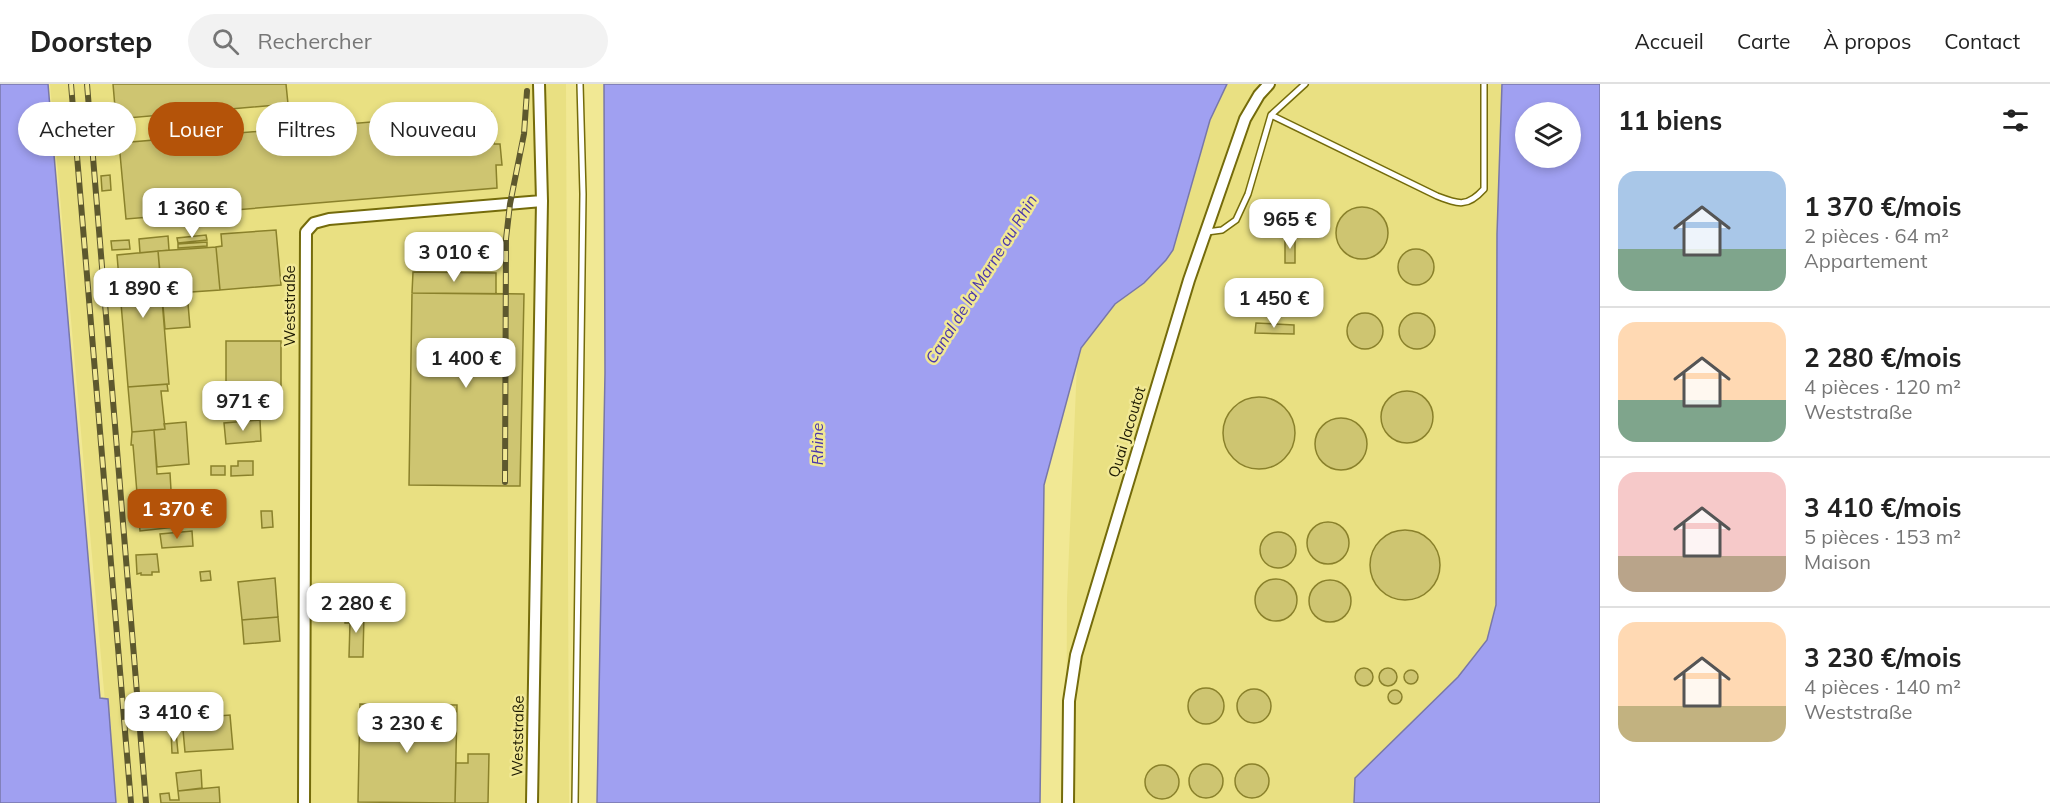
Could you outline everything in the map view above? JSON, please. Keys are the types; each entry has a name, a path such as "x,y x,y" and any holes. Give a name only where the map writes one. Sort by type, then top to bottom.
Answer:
{"street":[{"name":"Weststraße","path":"532,803 542,201 539,84"},
{"name":"Quai Jacoutot","path":"1068,803 1069,701 1074,661 1205,232 1245,119 1259,95 1269,84"},
{"name":"Weststraße","path":"304,803 306,232 314,223 329,219 542,201"}],"lane":[{"path":"575,803 583,194 580,84"},
{"path":"1205,232 1222,230 1236,220 1248,194 1271,115 1305,84"},
{"path":"1271,115 1437,196 1458,204 1474,200 1484,189 1484,84"}],"shaded area":[{"path":"50,84 566,84 569,803 114,803 56,156 136,156 136,102 52,102"},
{"path":"1081,84 1600,84 1600,803 1066,803 1067,598 1077,364"}],"water":[{"path":"0,84 48,84 50,102 18,102 18,156 54,156 100,698 108,699 116,803 0,803"},
{"path":"604,84 1227,84 1210,120 1173,250 1144,283 1115,304 1081,348 1044,485 1040,803 597,803 605,373"},
{"path":"1502,84 1600,84 1600,803 1354,803 1355,778 1458,677 1487,640 1496,605 1497,234"}],"building":[{"path":"113,84 286,84 288,102 256,102 256,107 244,108 244,102 148,102 148,116 136,117 136,102 115,102"},
{"path":"369,122 369,156 498,156 498,144 500,144 502,165 496,165 497,188 126,219 120,156 136,156 136,142 148,141 148,156 244,156 244,133 256,132 256,156 357,156 357,123"},
{"path":"110,175 111,190 102,191 101,176"},
{"path":"1362,207 1372,209 1380,215 1386,223 1388,233 1386,243 1380,251 1372,257 1362,259 1352,257 1344,251 1338,243 1336,233 1338,223 1344,215 1352,209"},
{"path":"276,230 281,285 220,290 216,247 222,246 221,234"},
{"path":"206,235 207,240 178,243 177,238"},
{"path":"168,236 169,250 140,253 139,239"},
{"path":"1285,237 1295,237 1295,263 1285,263"},
{"path":"129,240 130,249 112,250 111,241"},
{"path":"207,242 207,246 178,248 178,244"},
{"path":"216,247 220,290 162,294 158,251"},
{"path":"1416,249 1429,254 1434,267 1429,280 1416,285 1403,280 1398,267 1403,254"},
{"path":"158,251 169,384 128,387 117,255"},
{"path":"413,272 496,273 496,294 412,293"},
{"path":"187,292 190,327 165,329 162,294"},
{"path":"412,293 524,294 520,486 409,485"},
{"path":"1365,313 1378,318 1383,331 1378,344 1365,349 1352,344 1347,331 1352,318"},
{"path":"1417,313 1430,318 1435,331 1430,344 1417,349 1404,344 1399,331 1404,318"},
{"path":"1256,323 1294,325 1294,334 1255,333"},
{"path":"226,341 281,341 281,387 226,387"},
{"path":"167,384 168,391 161,391 165,429 132,432 128,387"},
{"path":"1407,391 1417,393 1425,399 1431,407 1433,417 1431,427 1425,435 1417,441 1407,443 1397,441 1389,435 1383,427 1381,417 1383,407 1389,399 1397,393"},
{"path":"1266,397 1285,407 1293,419 1295,433 1293,447 1285,459 1273,467 1252,469 1233,459 1225,447 1223,426 1233,407 1245,399"},
{"path":"1341,418 1351,420 1359,426 1365,434 1367,444 1365,454 1359,462 1351,468 1341,470 1331,468 1323,462 1317,454 1315,444 1317,434 1323,426 1331,420"},
{"path":"260,420 261,441 226,444 224,423"},
{"path":"186,422 189,464 157,467 154,430 165,429 164,424"},
{"path":"154,430 157,474 170,473 171,490 137,493 133,445 131,445 132,432"},
{"path":"238,461 253,461 253,475 231,476 231,466 238,466"},
{"path":"211,466 225,466 225,475 211,475"},
{"path":"169,491 170,497 172,496 175,527 140,531 137,499 139,499 139,493"},
{"path":"194,511 193,526 175,526 174,512"},
{"path":"261,511 272,511 273,527 262,528"},
{"path":"1328,522 1336,523 1343,528 1348,535 1348,551 1343,558 1336,563 1328,564 1320,563 1313,558 1308,551 1307,543 1308,535 1313,528 1320,523"},
{"path":"1405,530 1418,533 1430,540 1437,552 1440,565 1437,578 1430,590 1418,597 1405,600 1392,597 1380,590 1373,578 1370,565 1373,552 1380,540 1392,533"},
{"path":"192,531 193,546 162,548 160,534"},
{"path":"1278,532 1291,537 1296,550 1291,563 1278,568 1265,563 1260,550 1265,537"},
{"path":"157,554 159,572 152,572 152,575 137,574 136,555"},
{"path":"210,571 211,580 201,581 200,572"},
{"path":"275,578 278,617 242,620 238,582"},
{"path":"1276,579 1284,580 1291,585 1296,592 1296,608 1291,615 1284,620 1276,621 1268,620 1261,615 1256,608 1255,600 1256,592 1261,585 1268,580"},
{"path":"1330,580 1338,581 1345,586 1350,593 1350,609 1345,616 1338,621 1330,622 1322,621 1315,616 1310,609 1309,601 1310,593 1315,586 1322,581"},
{"path":"350,613 364,613 363,657 349,657 350,623 345,623 345,615 350,615"},
{"path":"278,617 280,641 244,644 242,620"},
{"path":"1364,668 1370,671 1373,677 1370,683 1364,686 1358,683 1355,677 1358,671"},
{"path":"1388,668 1394,671 1397,677 1394,683 1388,686 1382,683 1379,677 1382,671"},
{"path":"1408,670 1414,670 1418,677 1414,684 1408,684 1404,680 1404,674"},
{"path":"1206,688 1219,693 1224,706 1219,719 1206,724 1193,719 1188,706 1193,693"},
{"path":"1254,689 1266,694 1271,706 1266,718 1254,723 1242,718 1237,706 1242,694"},
{"path":"1392,690 1398,690 1402,697 1398,704 1392,704 1388,700 1388,694"},
{"path":"360,704 457,705 455,803 358,802"},
{"path":"230,715 233,749 185,752 182,719"},
{"path":"171,732 176,732 178,753 172,753"},
{"path":"468,754 489,754 488,803 455,803 456,763 468,763"},
{"path":"1206,764 1218,769 1223,781 1218,793 1206,798 1194,793 1189,781 1194,769"},
{"path":"1252,764 1264,769 1269,781 1264,793 1252,798 1240,793 1235,781 1240,769"},
{"path":"1162,765 1174,770 1179,782 1174,794 1162,799 1150,794 1145,782 1150,770"},
{"path":"201,770 202,788 178,791 176,773"},
{"path":"219,787 220,803 161,803 160,794 169,793 170,800 179,800 178,791"}],"railway":[{"path":"71,84 131,803"},
{"path":"87,84 146,803"},
{"path":"505,482 506,239 510,204 524,134 527,91"}],"water label":[{"name":"Canal de la Marne au Rhin","path":"981,279"},
{"name":"Rhine","path":"817,444"}]}
